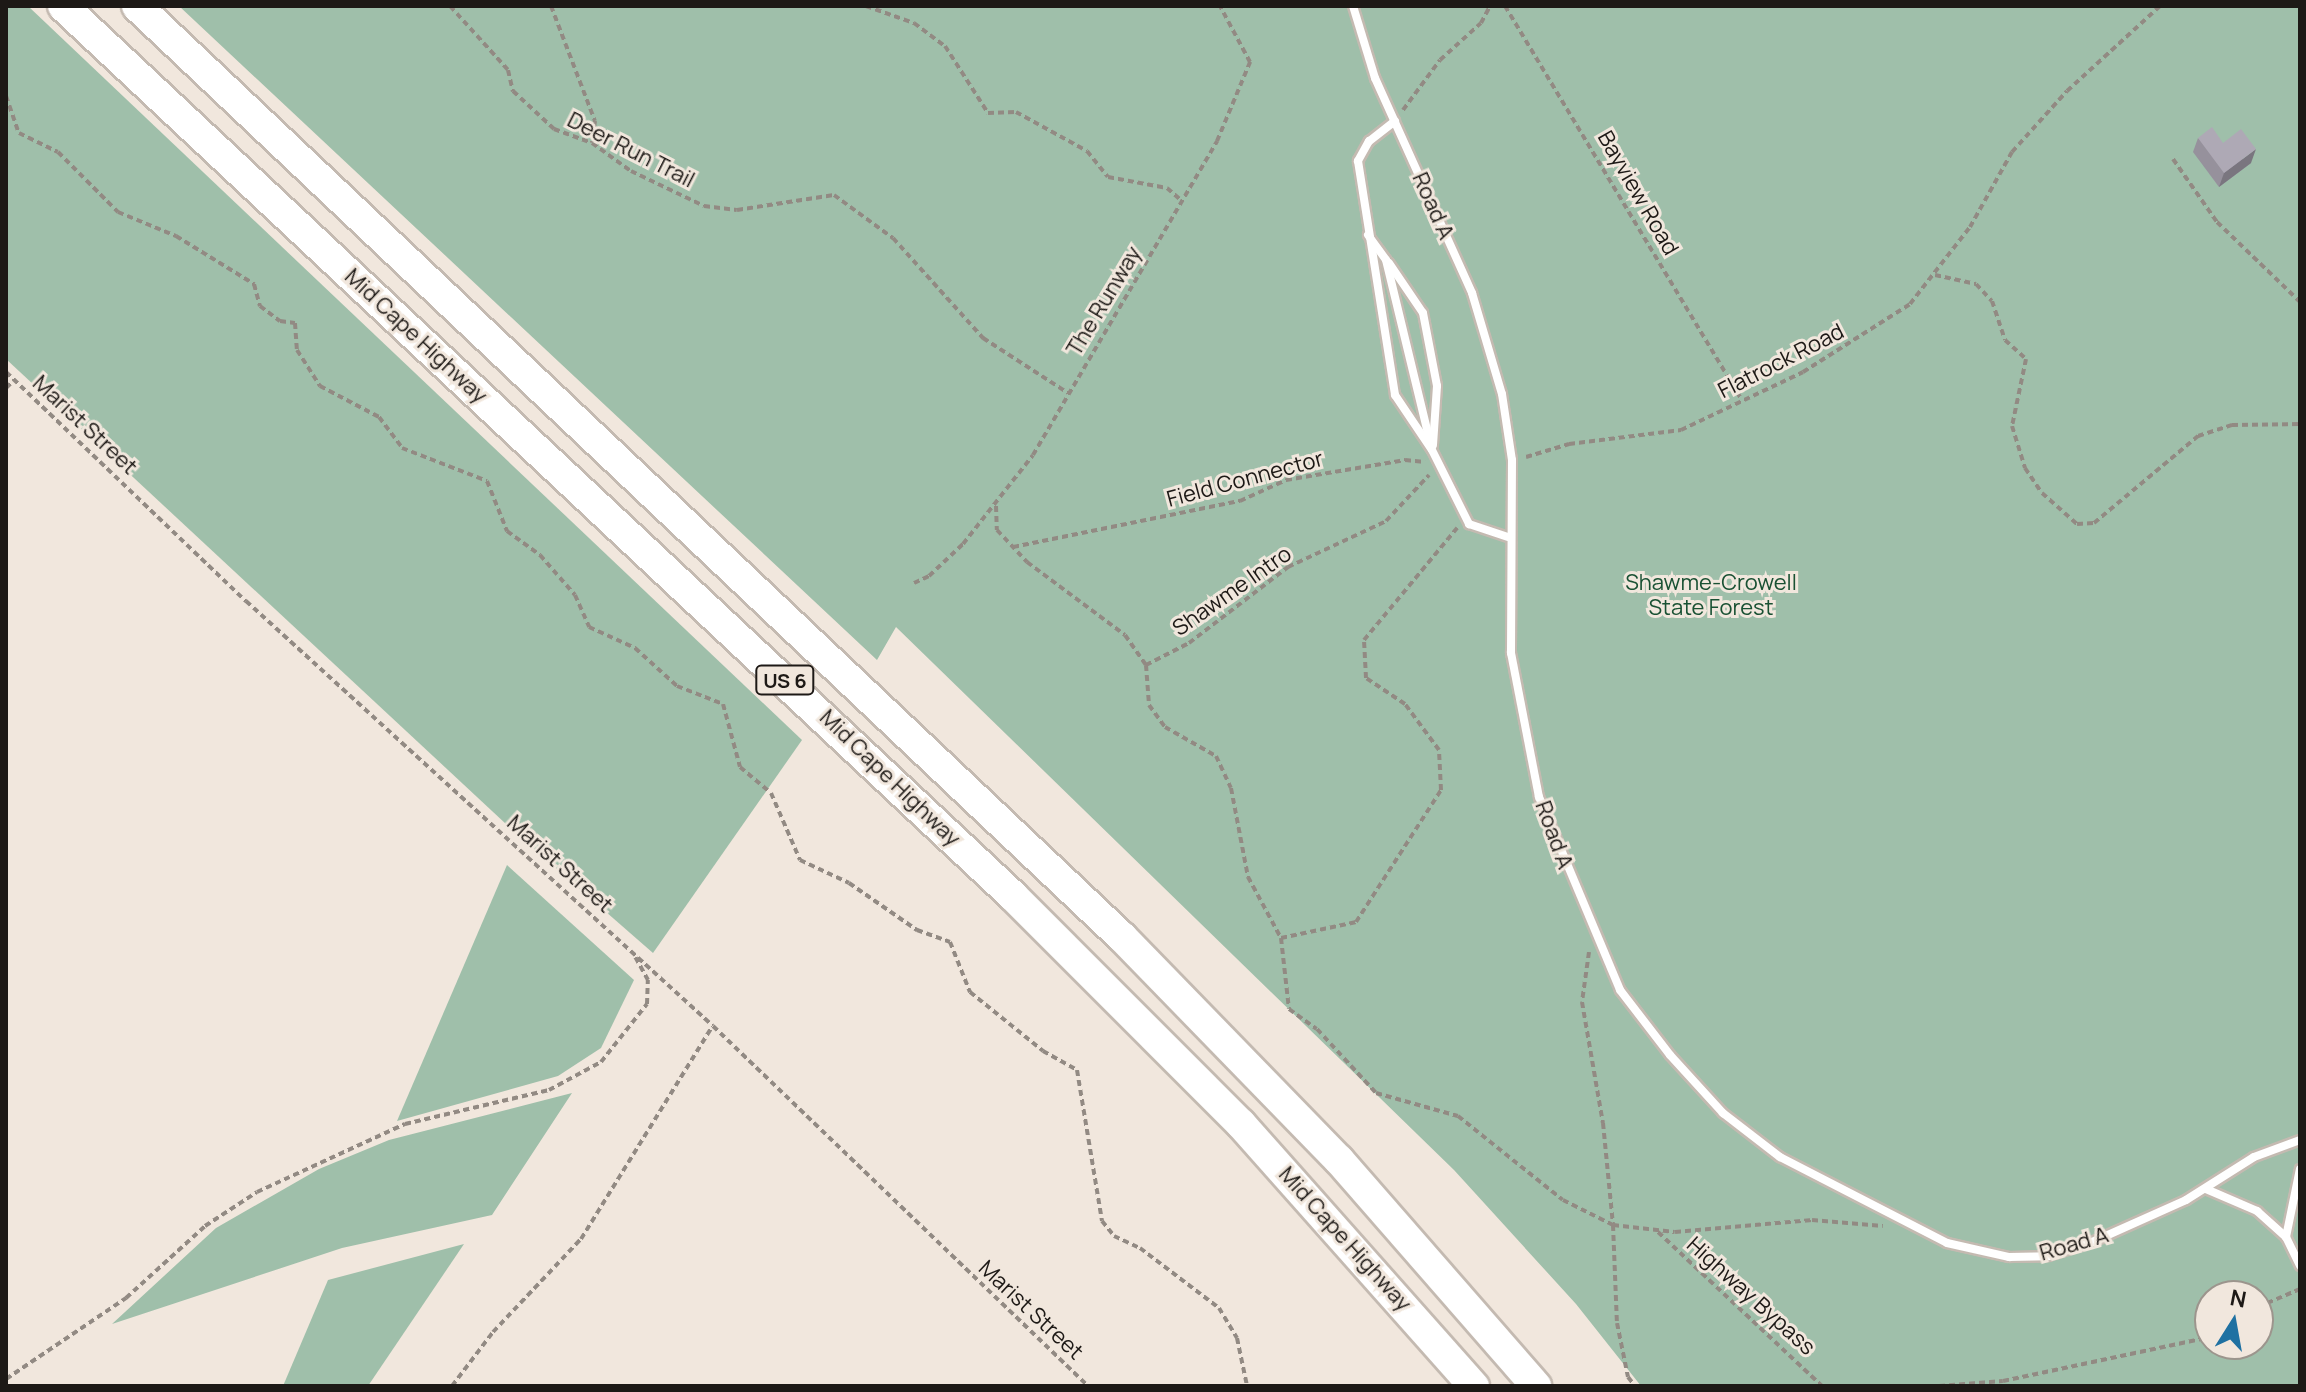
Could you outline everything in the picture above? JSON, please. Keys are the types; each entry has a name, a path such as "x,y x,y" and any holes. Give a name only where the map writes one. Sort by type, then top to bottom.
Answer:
{"highway":[{"name":"Mid Cape Highway","path":"63,6 1013,896 1282,1168 1474,1386"},
{"name":"Mid Cape Highway","path":"137,6 1122,937 1339,1160 1536,1386"}],"lane":[{"name":"Road A","path":"1353,6 1353,19 1395,121 1472,293 1502,394 1512,460 1508,537 1511,653 1539,797 1620,990 1723,1113 1780,1157 1947,1243 2009,1257 2048,1256 2090,1243 2206,1189 2254,1157 2300,1140"},
{"path":"1395,121 1369,141 1358,161 1365,231 1395,395 1432,450 1465,518 1486,533 1508,537"},
{"path":"1365,231 1423,313 1437,386 1432,450"},
{"path":"1386,260 1432,450"},
{"path":"2286,1237 2300,1169"},
{"path":"2206,1189 2257,1211 2286,1237 2300,1266"}],"path":[{"name":"Deer Run Trail","path":"450,6 508,70 513,91 554,129 592,143 631,171 704,206 737,210 834,195 893,238 983,338 1068,393"},
{"path":"551,6 595,121 592,143"},
{"path":"866,6 914,23 945,46 988,113 1016,112 1087,151 1108,177 1167,188 1182,201"},
{"name":"The Runway","path":"914,583 952,555 1033,455 1182,201 1243,89 1250,62 1220,6"},
{"path":"1395,121 1440,60 1481,23 1490,6"},
{"name":"Bayview Road","path":"1505,6 1741,398"},
{"name":"Flatrock Road","path":"1512,460 1569,444 1681,430 1860,338 1910,304 1970,227 2012,152 2067,91 2160,6"},
{"path":"6,96 19,133 58,152 118,212 176,236 254,284 260,306 280,321 295,323 297,350 320,386 379,417 402,448 487,481 507,531 540,555 566,585 589,627 635,648 677,686 723,704 740,767 771,793 800,860 849,883 917,930 950,942 970,992 1043,1051 1077,1070 1102,1221 1114,1236 1140,1248 1219,1308 1237,1338 1247,1386"},
{"path":"2173,159 2217,222 2300,302"},
{"path":"1935,275 1976,284 1992,301 2005,340 2026,359 2012,426 2025,468 2042,493 2077,524 2094,523 2198,436 2232,425 2300,424"},
{"name":"Marist Street","path":"6,372 246,601 713,1026 1088,1386"},
{"path":"6,388 14,380"},
{"name":"Field Connector","path":"1013,547 1240,501 1286,480 1405,460 1439,464"},
{"name":"Shawme Intro","path":"1146,665 1189,643 1288,567 1345,544 1386,521 1439,464"},
{"path":"996,503 997,530 1013,547 1125,635 1146,665 1149,705 1165,727 1216,756 1231,788 1248,877 1281,938 1289,1009 1317,1029 1376,1093 1458,1116 1563,1200 1613,1225 1656,1231 1717,1231 1812,1220 1913,1227"},
{"path":"1281,938 1356,922 1441,790 1439,750 1405,704 1366,678 1364,640 1465,518"},
{"path":"1592,928 1582,1002 1603,1123 1613,1225 1617,1323 1628,1377 1635,1386"},
{"path":"6,1379 126,1298 205,1226 257,1192 405,1124 549,1090 601,1062 644,1012 649,998 648,980 631,950"},
{"path":"452,1386 493,1332 581,1239 713,1026"},
{"name":"Highway Bypass","path":"1656,1231 1822,1386"},
{"path":"2274,1300 2300,1289"},
{"path":"1939,1386 2003,1381 2194,1340"}],"green space":[{"path":"6,6 28,6 802,740 653,953 519,836 6,359"},
{"name":"Shawme-Crowell State Forest","path":"179,6 2300,6 2300,1386 1641,1386 1576,1304 1454,1170 896,627 877,660"},
{"path":"507,865 634,980 601,1048 558,1076 397,1121"},
{"path":"572,1093 492,1215 342,1248 112,1324 216,1228 319,1169 389,1140"},
{"path":"464,1244 368,1386 283,1386 328,1280"}],"building":[{"path":"2212,127 2223,143 2241,129 2256,149 2224,173 2198,138"}]}
